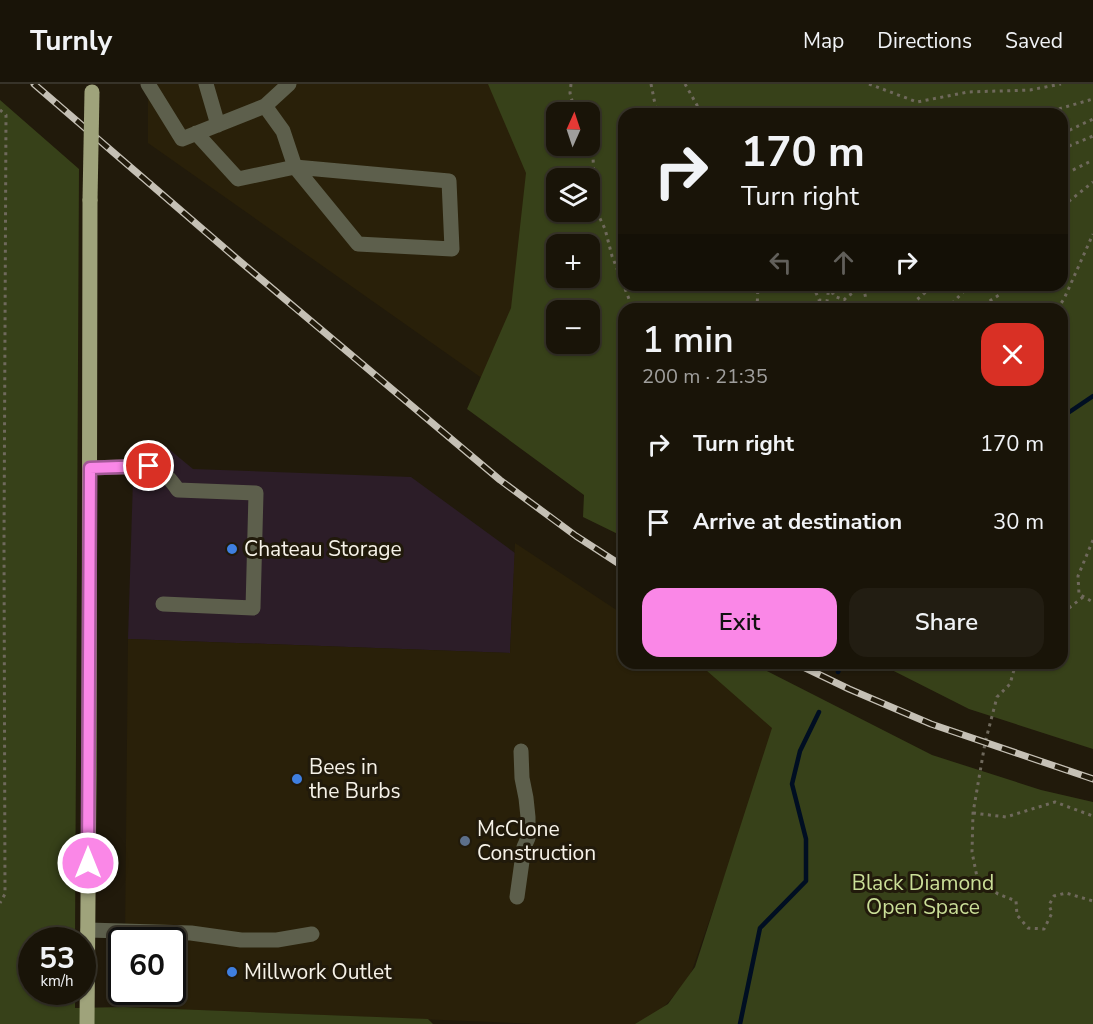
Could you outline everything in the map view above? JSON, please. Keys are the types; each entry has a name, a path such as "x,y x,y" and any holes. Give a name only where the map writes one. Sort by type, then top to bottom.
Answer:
{"main road":[{"path":"88,927 92,88"},
{"path":"87,1005 87,1024"}],"lane":[{"path":"148,84 182,139 265,106 289,84"},
{"path":"206,84 218,124"},
{"path":"196,133 238,179 295,167 449,181 452,249 358,244 295,167 283,131 265,106"},
{"path":"90,468 149,466 169,477 178,490 256,493 253,608 164,604"},
{"path":"517,897 524,847 528,838 521,751"},
{"path":"96,930 190,933 241,940 277,940 312,934"}],"path":[{"path":"571,84 572,102"},
{"path":"651,84 656,108"},
{"path":"685,84 699,108"},
{"path":"869,84 917,102 968,92 1030,90 1061,84"},
{"path":"1062,108 1093,99"},
{"path":"0,110 6,115 5,894 0,903"},
{"path":"1068,130 1093,119"},
{"path":"1068,146 1093,136"},
{"path":"593,156 595,208 605,229 618,271"},
{"path":"1068,173 1093,160"},
{"path":"1068,202 1093,182"},
{"path":"1068,290 1093,234"},
{"path":"815,291 819,300 827,301 828,291"},
{"path":"832,291 834,296 844,300 857,291"},
{"path":"913,303 927,291"},
{"path":"953,303 964,291"},
{"path":"986,303 1001,291"},
{"path":"1093,540 1078,576 1078,594 1093,602"},
{"path":"1068,608 1083,597"},
{"path":"1014,669 1010,684 997,697 985,743 973,813 972,852 977,877 998,894 1016,901 1017,915 1028,928 1044,929 1052,913 1049,905 1054,896 1066,893 1093,901"},
{"path":"973,813 1006,817 1055,802 1093,816"}],"shaded area":[{"path":"148,84 562,84 558,102 546,102 546,156 552,156 551,168 546,168 546,222 530,412 148,143"},
{"path":"164,445 193,469 411,477 515,553 510,653 128,639 134,447"},
{"path":"515,543 618,611 618,669 706,669 780,718 689,979 663,1008 639,1024 540,1024 124,1007 124,1005 186,1005 186,927 125,927 128,639 510,653"}],"green space":[{"path":"488,84 1093,84 1093,749 969,709 890,669 1068,669 1068,303 618,303 618,534 583,517 584,495 467,409 511,308 526,173"},
{"path":"0,100 79,169 75,927 18,927 18,1005 75,1005 75,1008 124,1007 428,1019 433,1024 0,1024"},
{"name":"Black Diamond Open Space","path":"705,669 763,669 932,755 1041,790 1093,802 1093,1024 635,1024 668,1004 695,967 772,728"}],"waterway":[{"path":"1068,413 1093,396"},
{"path":"740,1024 760,928 806,881 806,839 792,784 800,751 819,712"}],"railway":[{"path":"34,84 500,480 576,536 618,563"},
{"path":"807,669 931,724 1093,779"}],"place":[{"name":"Chateau Storage","path":"232,549"},
{"name":"Bees in the Burbs","path":"297,779"},
{"name":"McClone Construction","path":"465,841"},
{"name":"Millwork Outlet","path":"232,972"}],"route":[{"path":"88,863 90,468 149,466"}]}
